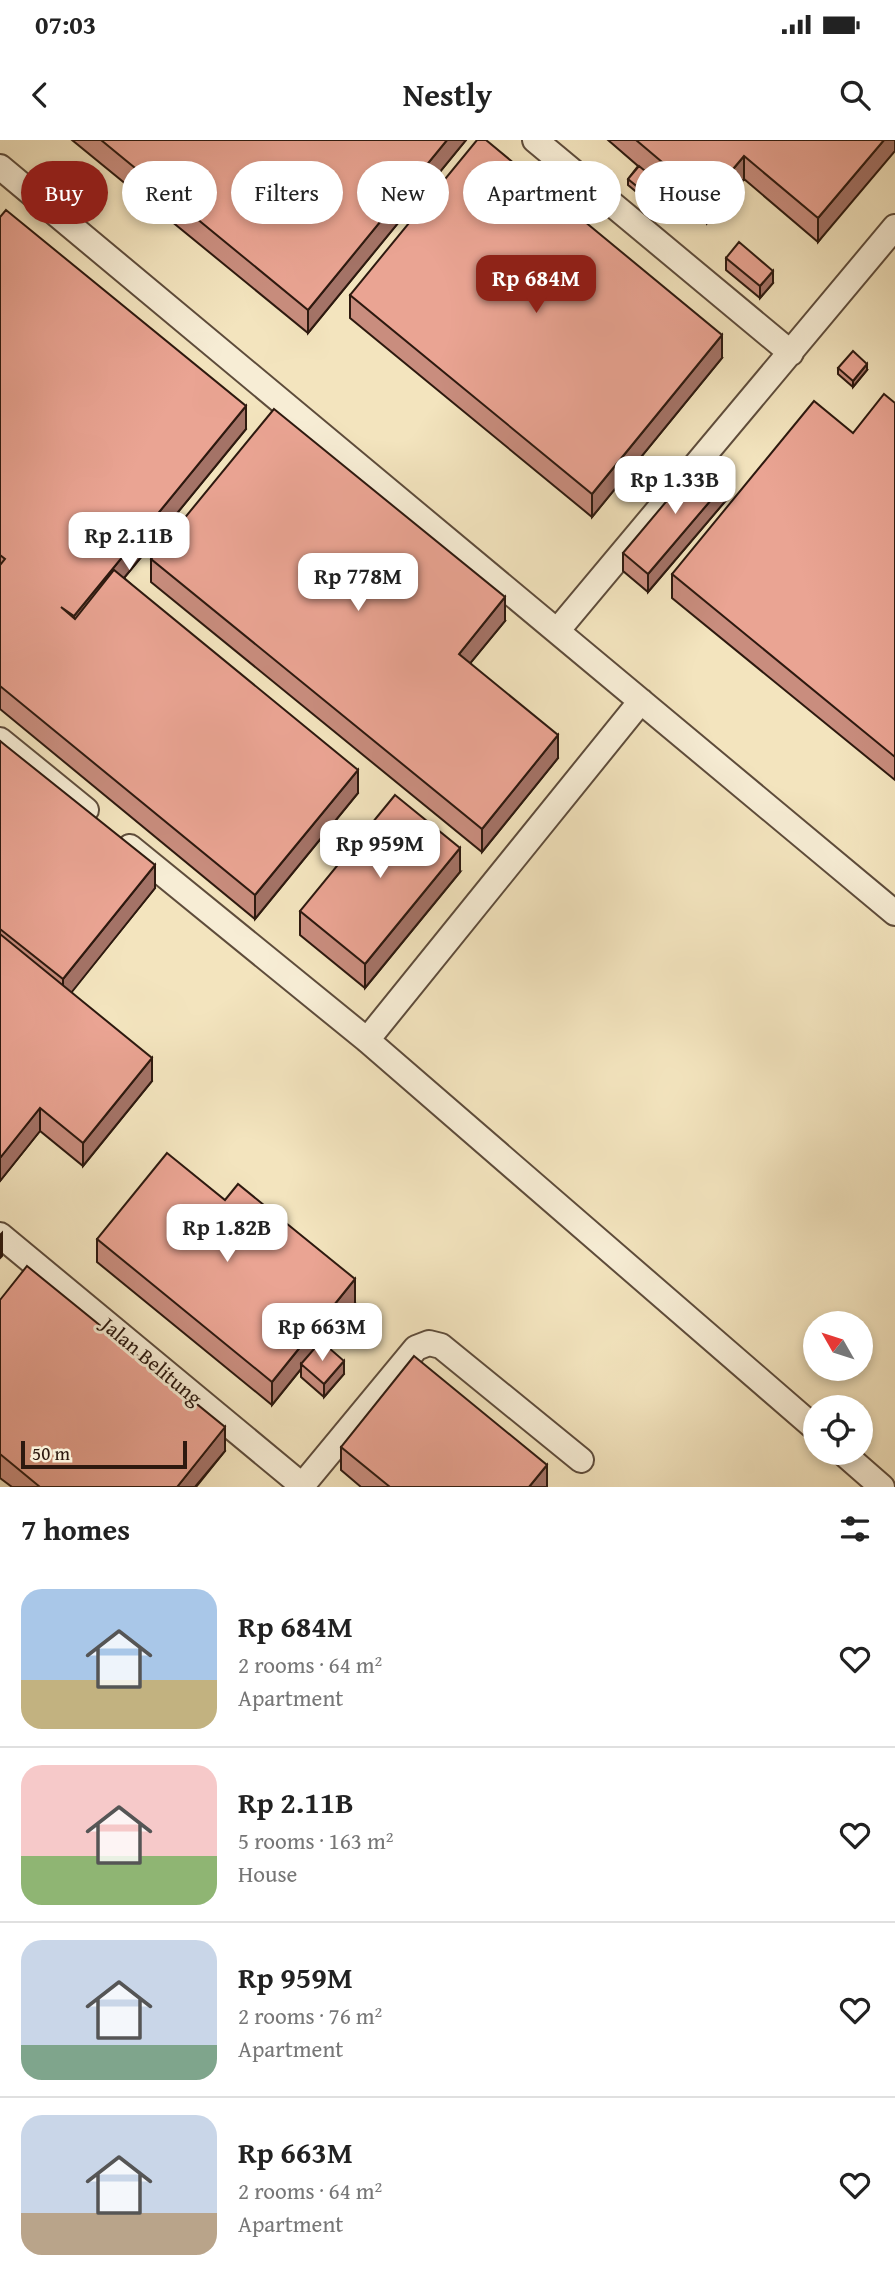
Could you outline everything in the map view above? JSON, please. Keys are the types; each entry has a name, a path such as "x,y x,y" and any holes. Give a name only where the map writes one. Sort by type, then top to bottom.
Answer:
{"lane":[{"path":"535,140 791,353"},
{"path":"0,167 895,913"},
{"path":"557,631 895,227"},
{"path":"367,1040 641,701"},
{"path":"0,740 367,1040 803,1418"},
{"name":"Jalan Belitung","path":"0,1234 303,1486"},
{"path":"303,1486 416,1348 429,1343 441,1346 581,1460"},
{"path":"857,1465 882,1487"}],"building":[{"path":"101,140 447,140 430,161 357,161 357,224 378,224 308,310 203,224 217,224 217,161 127,161"},
{"path":"477,140 486,140 511,161 463,161 463,224 588,224 722,335 592,494 350,295 408,224 449,224 449,174"},
{"path":"636,140 884,140 818,218 744,156 740,161 661,161"},
{"path":"635,171 635,185 628,179"},
{"path":"6,210 246,406 74,616 61,607 75,619 114,570 358,770 255,895 0,686 0,565 5,559 0,555 0,217"},
{"path":"739,242 773,271 760,286 726,258"},
{"path":"853,351 867,364 853,381 838,368"},
{"path":"884,394 895,403 895,757 672,574 814,401 853,433"},
{"path":"274,409 505,597 459,654 558,735 482,829 151,559"},
{"path":"702,459 728,480 648,574 623,553"},
{"path":"0,741 155,865 63,979 0,929"},
{"path":"395,795 460,848 365,964 300,911"},
{"path":"0,934 152,1058 83,1143 40,1108 0,1158"},
{"path":"167,1153 225,1200 238,1184 355,1279 272,1382 97,1239"},
{"path":"27,1266 225,1427 177,1487 40,1487 0,1454 0,1300"},
{"path":"321,1341 344,1361 324,1384 301,1364"},
{"path":"414,1356 547,1465 529,1487 390,1487 341,1447"}]}
